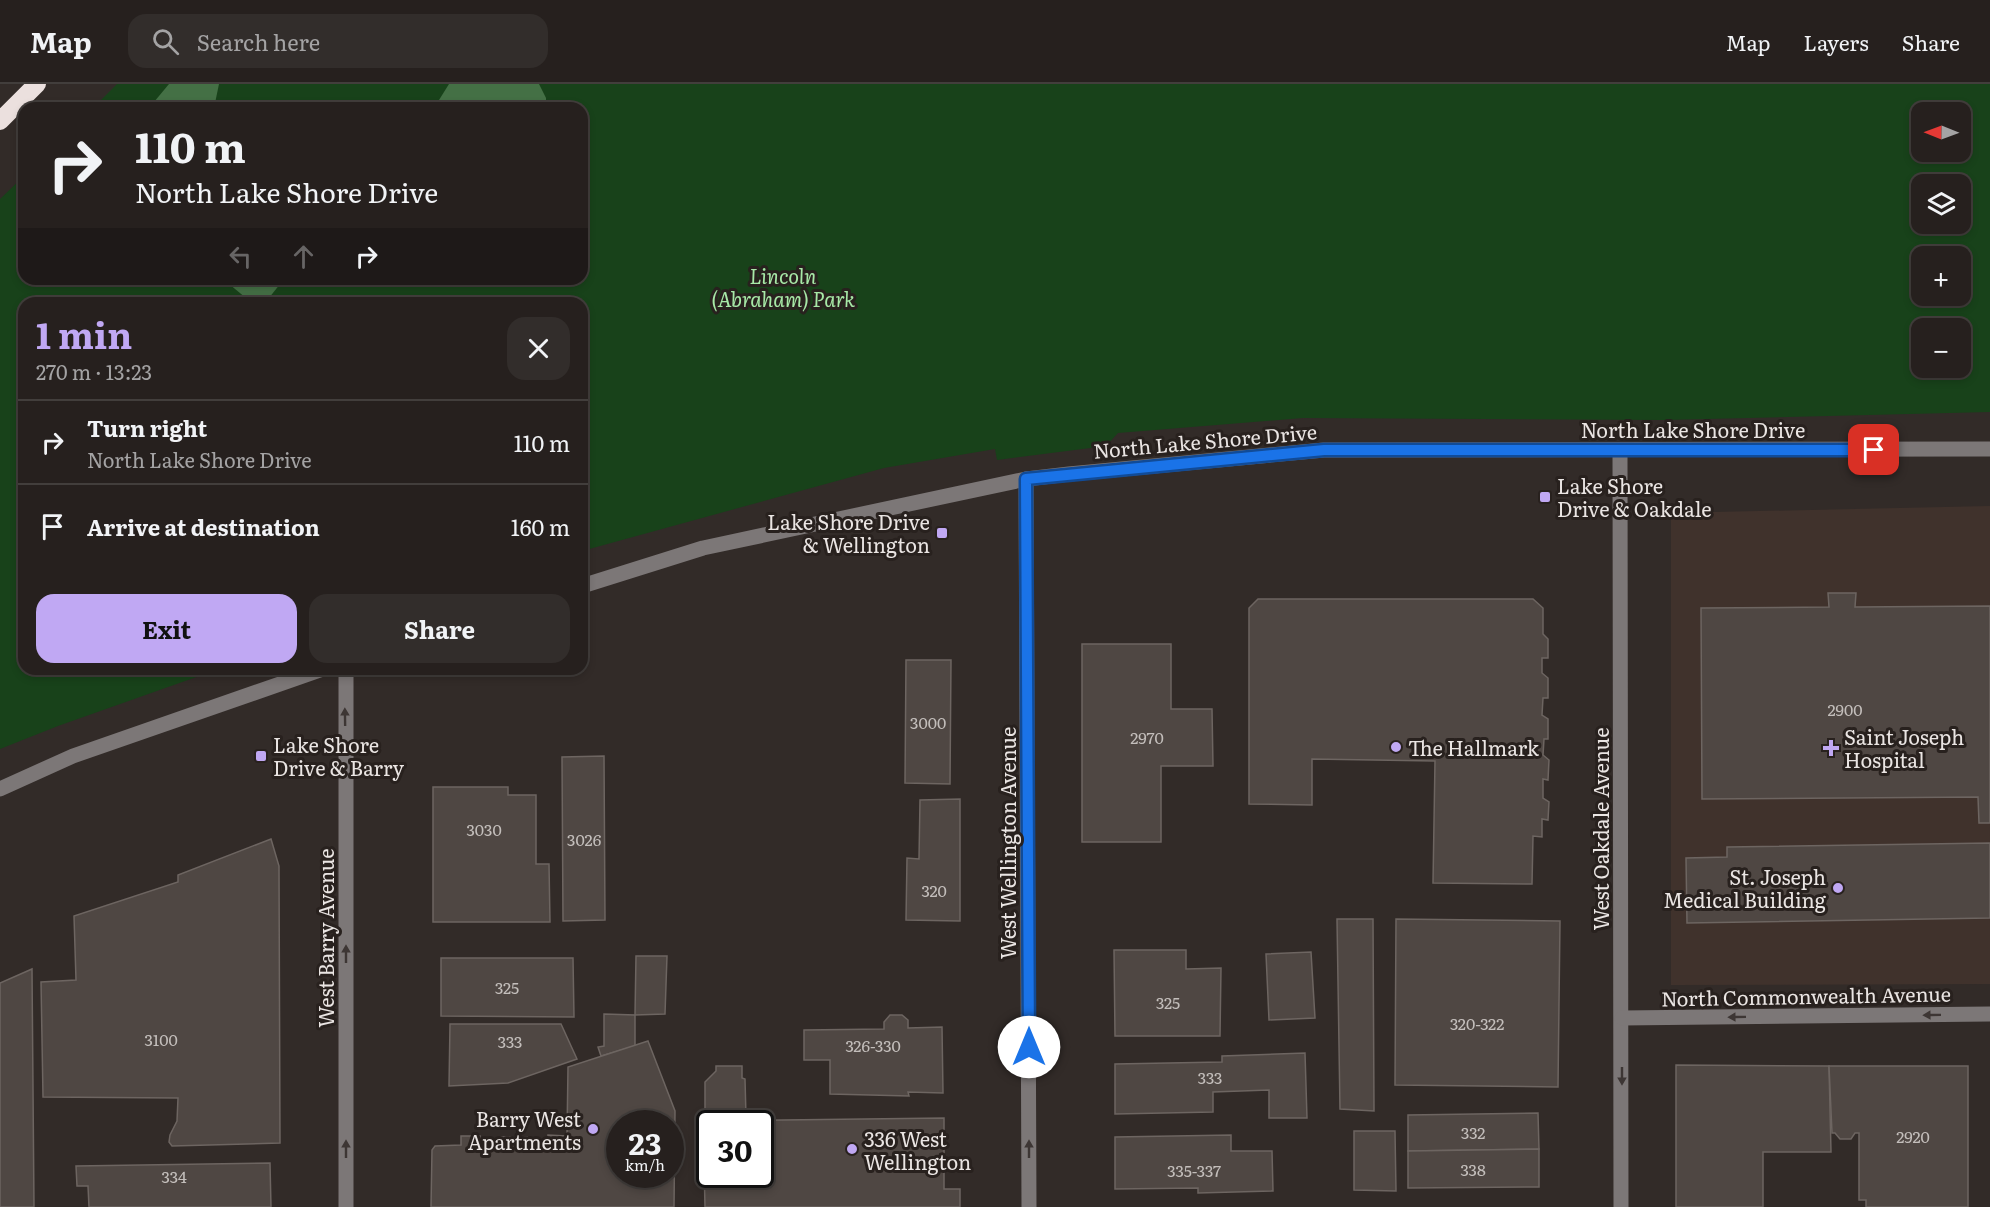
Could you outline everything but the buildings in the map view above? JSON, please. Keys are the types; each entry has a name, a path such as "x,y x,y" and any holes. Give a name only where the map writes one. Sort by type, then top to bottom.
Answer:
{"highway":[{"path":"19,102 37,84"},
{"path":"0,121 18,103"}],"street":[{"name":"North Lake Shore Drive","path":"588,584 703,548 1026,479 1324,450 1990,449"},
{"name":"West Oakdale Avenue","path":"1620,451 1621,1207"},
{"name":"West Wellington Avenue","path":"1026,479 1029,1207"},
{"path":"0,789 73,756 306,675"},
{"name":"West Barry Avenue","path":"346,675 346,1207"},
{"name":"North Commonwealth Avenue","path":"1622,1018 1990,1014"}],"shaded area":[{"name":"Saint Joseph Hospital","path":"1990,506 1990,984 1671,985 1671,513"}],"green space":[{"name":"Lincoln (Abraham) Park","path":"117,84 1990,84 1990,412 1664,420 1303,418 1118,433 1106,446 997,460 995,449 884,468 588,549 588,297 18,297 18,675 202,675 0,749 0,199 18,182 18,285 588,285 588,102 99,102"},
{"path":"169,84 219,84 215,102 154,102"},
{"path":"449,84 539,84 546,98 546,102 438,102"},
{"path":"230,285 279,285 270,297 245,297"}],"place":[{"name":"Lake Shore Drive & Oakdale","path":"1545,497"},
{"name":"Lake Shore Drive & Wellington","path":"942,533"},
{"name":"The Hallmark","path":"1396,747"},
{"name":"Saint Joseph Hospital","path":"1831,748"},
{"name":"Lake Shore Drive & Barry","path":"261,756"},
{"name":"St. Joseph Medical Building","path":"1838,888"},
{"name":"Barry West Apartments","path":"593,1129"},
{"name":"336 West Wellington","path":"852,1149"}],"route":[{"path":"1029,1047 1026,479 1324,450 1874,450"}]}
